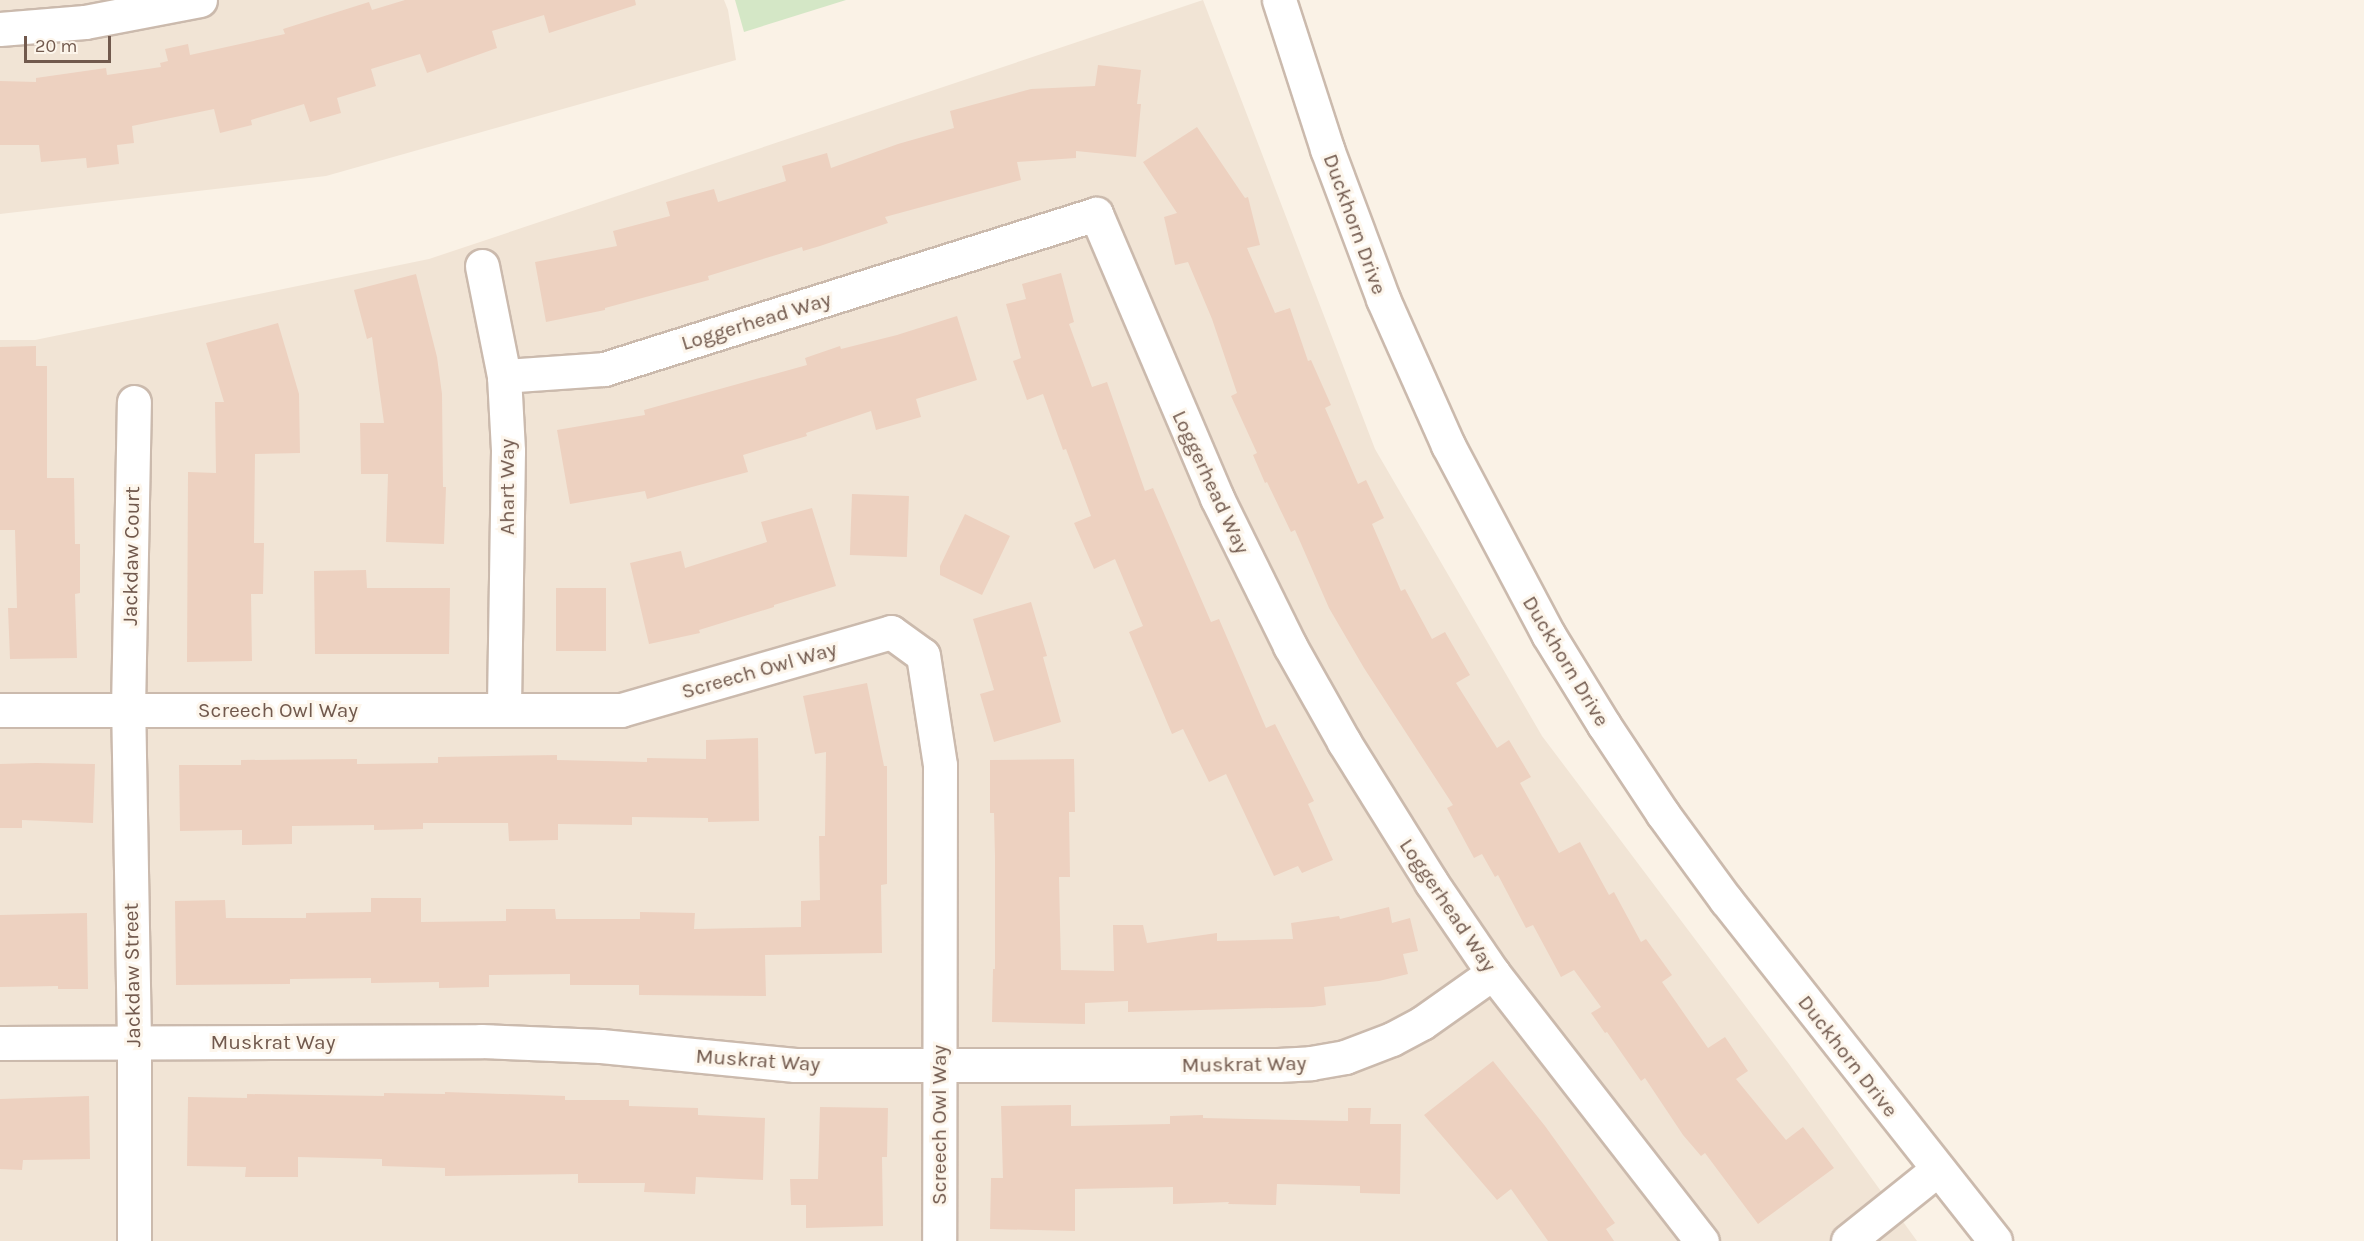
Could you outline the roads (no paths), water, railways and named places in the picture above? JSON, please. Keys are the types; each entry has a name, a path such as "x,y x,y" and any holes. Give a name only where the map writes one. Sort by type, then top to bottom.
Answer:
{"street":[{"path":"0,29 85,22 200,0"},
{"name":"Duckhorn Drive","path":"1279,0 1327,149 1383,299 1448,445 1548,634 1604,725 1663,814 1726,900 1995,1241"},
{"name":"Loggerhead Way","path":"504,376 604,369 1096,214 1217,498 1290,646 1344,742 1431,882 1493,973 1702,1241"},
{"name":"Ahart Way","path":"482,266 504,376 508,451 504,710"},
{"name":"Jackdaw Court","path":"128,710 134,402"},
{"name":"Screech Owl Way","path":"0,710 621,710 891,632 923,655 940,765 939,1241"},
{"name":"Jackdaw Street","path":"128,710 134,1042 134,1241"},
{"name":"Muskrat Way","path":"0,1043 480,1041 600,1046 795,1065 1311,1063 1345,1057 1392,1039 1422,1023 1493,973"},
{"path":"1848,1241 1938,1169"}]}
